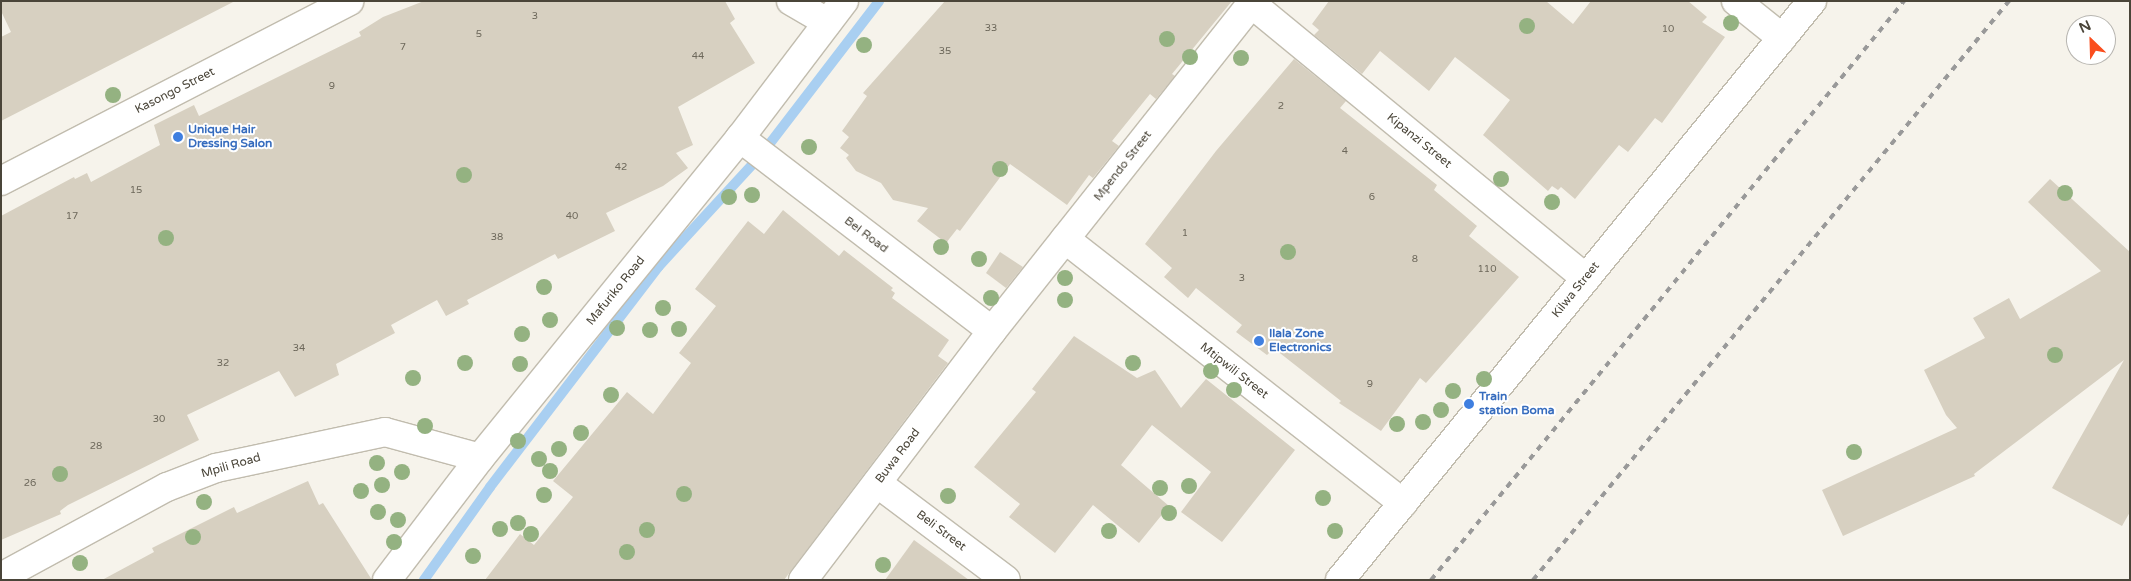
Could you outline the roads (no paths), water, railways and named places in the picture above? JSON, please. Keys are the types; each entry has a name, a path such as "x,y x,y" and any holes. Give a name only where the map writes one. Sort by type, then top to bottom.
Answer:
{"street":[{"name":"Kasongo Street","path":"1,181 350,1"},
{"path":"791,1 827,22"},
{"name":"Mafuriko Road","path":"387,580 480,458 740,138 844,1"},
{"path":"1736,1 1782,38"},
{"name":"Kilwa Street","path":"1340,580 1812,1"},
{"name":"Mpendo Street","path":"992,331 1253,2"},
{"name":"Kipanzi Street","path":"1253,2 1586,278"},
{"name":"Bel Road","path":"740,138 992,331"},
{"name":"Mtipwili Street","path":"1065,239 1403,503"},
{"name":"Buwa Road","path":"803,580 992,331"},
{"name":"Mpili Road","path":"1,577 167,487 216,468 385,432 480,458"},
{"name":"Beli Street","path":"877,483 1006,580"}],"waterway":[{"path":"424,580 490,487 659,266 761,155 879,1"}],"railway":[{"path":"1431,580 1904,1"},
{"path":"1533,580 2009,1"}],"place":[{"name":"Unique Hair Dressing Salon","path":"178,137"},
{"name":"Ilala Zone Electronics","path":"1259,341"},
{"name":"Train station Boma","path":"1469,404"}]}
